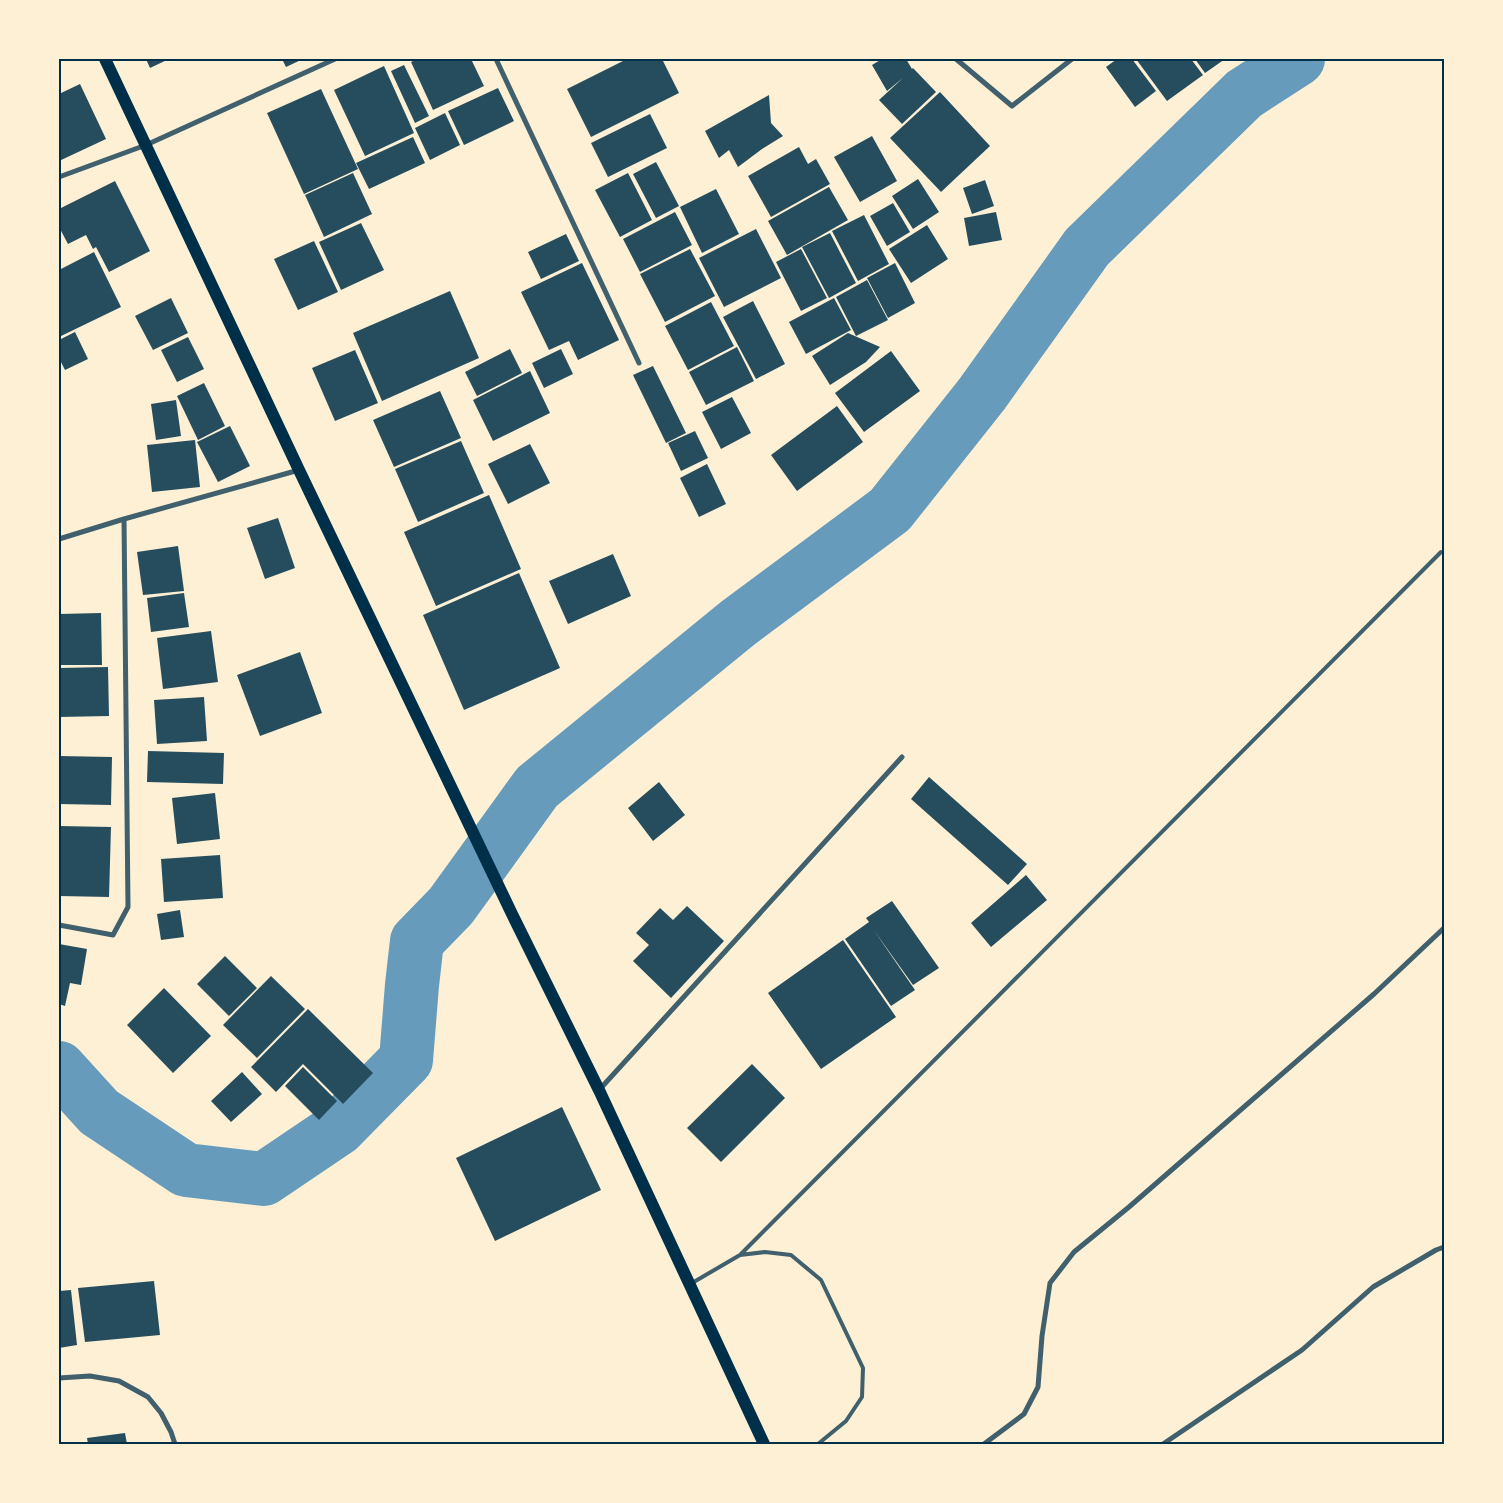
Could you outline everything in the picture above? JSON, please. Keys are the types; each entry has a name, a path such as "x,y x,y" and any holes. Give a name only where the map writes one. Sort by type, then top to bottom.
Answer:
{"main road":[{"path":"105,59 299,470 512,914 599,1090 764,1444"}],"street":[{"path":"59,177 146,145 335,59"},
{"path":"496,59 639,363"},
{"path":"956,59 1012,106 1072,59"},
{"path":"59,539 124,518 299,470"},
{"path":"59,924 112,935 128,907 124,518"},
{"path":"599,1090 902,757"},
{"path":"984,1444 1024,1414 1038,1387 1042,1336 1050,1283 1074,1252 1129,1207 1374,994 1444,928"},
{"path":"1163,1444 1302,1350 1373,1287 1444,1247"},
{"path":"59,1378 90,1376 119,1381 148,1397 162,1413 172,1432 175,1444"}],"lane":[{"path":"689,1284 740,1255 1441,552"},
{"path":"740,1255 765,1252 792,1256 821,1280 863,1368 862,1397 846,1421 818,1444"}],"building":[{"path":"146,59 169,59 150,68"},
{"path":"282,59 303,59 286,67"},
{"path":"417,59 471,59 484,86 433,110 411,62"},
{"path":"627,59 662,59 679,93 591,137 567,89"},
{"path":"882,59 906,59 912,69 936,92 902,124 879,100 903,78 887,91 872,65"},
{"path":"1117,59 1132,59 1156,91 1135,107 1106,67"},
{"path":"1136,59 1191,59 1203,75 1167,101"},
{"path":"1195,59 1225,59 1205,73"},
{"path":"404,65 429,116 415,123 391,71"},
{"path":"384,66 414,133 365,156 334,90"},
{"path":"80,84 106,139 59,161 59,94"},
{"path":"498,88 514,121 464,145 448,111"},
{"path":"321,89 358,169 304,194 267,113"},
{"path":"940,92 990,146 941,192 890,138"},
{"path":"769,95 771,123 783,136 738,167 729,150 719,158 705,131"},
{"path":"445,113 460,145 430,160 415,128"},
{"path":"650,114 667,148 608,177 591,143"},
{"path":"872,136 897,181 860,202 834,157"},
{"path":"413,137 425,163 369,189 356,163"},
{"path":"799,147 808,164 816,159 830,184 771,217 748,176"},
{"path":"656,162 679,206 656,218 633,174"},
{"path":"353,173 372,214 324,237 305,195"},
{"path":"628,173 652,220 620,237 595,190"},
{"path":"918,179 939,212 913,229 892,196"},
{"path":"985,180 994,206 972,214 963,188"},
{"path":"115,181 150,251 109,272 96,247 93,249 86,235 68,244 59,227 59,209"},
{"path":"829,187 848,220 787,255 768,221"},
{"path":"716,189 739,234 702,253 680,207"},
{"path":"893,203 910,232 887,246 870,216"},
{"path":"675,212 692,245 640,272 623,239"},
{"path":"996,212 1002,240 969,246 964,218"},
{"path":"864,215 889,264 858,281 832,231"},
{"path":"361,223 384,270 341,290 319,242"},
{"path":"927,225 948,259 911,283 889,249"},
{"path":"756,229 781,278 724,307 699,258"},
{"path":"830,233 856,283 829,298 802,247"},
{"path":"566,234 579,261 541,279 528,252"},
{"path":"314,241 338,292 298,310 274,259"},
{"path":"690,249 715,296 665,322 640,274"},
{"path":"801,249 827,298 801,311 776,262"},
{"path":"94,252 121,307 59,337 59,270"},
{"path":"582,263 619,340 578,360 569,341 549,350 521,292"},
{"path":"895,263 915,303 888,318 867,278"},
{"path":"867,280 888,320 856,336 836,297"},
{"path":"450,291 479,358 382,401 353,333"},
{"path":"171,298 188,333 153,350 135,316"},
{"path":"834,298 851,330 806,354 789,322"},
{"path":"753,301 785,364 756,379 723,317"},
{"path":"711,302 734,346 688,370 665,326"},
{"path":"75,332 88,359 65,370 59,358 59,340"},
{"path":"848,333 880,347 866,362 830,385 812,356"},
{"path":"188,337 204,369 177,382 161,350"},
{"path":"737,347 754,381 706,405 689,372"},
{"path":"510,349 522,373 477,396 465,372"},
{"path":"561,349 573,374 544,388 532,363"},
{"path":"355,350 378,403 335,421 312,368"},
{"path":"891,351 920,391 864,432 835,393"},
{"path":"653,366 686,433 666,443 633,375"},
{"path":"530,371 550,413 493,441 473,400"},
{"path":"204,383 225,426 198,440 177,396"},
{"path":"440,391 461,438 394,467 373,420"},
{"path":"732,397 751,433 721,449 702,412"},
{"path":"176,400 181,436 156,440 151,404"},
{"path":"837,406 863,442 797,491 771,455"},
{"path":"230,426 250,466 218,482 197,442"},
{"path":"695,431 708,458 681,471 668,443"},
{"path":"195,440 200,487 152,492 147,445"},
{"path":"461,441 484,493 418,522 395,469"},
{"path":"530,444 550,483 508,504 488,464"},
{"path":"707,464 726,504 699,517 680,478"},
{"path":"489,495 521,569 436,606 404,532"},
{"path":"278,518 295,568 265,579 247,528"},
{"path":"178,546 184,591 143,595 137,552"},
{"path":"613,554 631,596 568,624 549,581"},
{"path":"519,573 560,668 464,710 423,615"},
{"path":"184,593 189,627 151,632 147,598"},
{"path":"101,613 102,665 59,665 59,614"},
{"path":"211,631 218,682 163,689 157,638"},
{"path":"300,652 322,713 260,736 237,675"},
{"path":"108,667 109,716 59,717 59,668"},
{"path":"204,697 207,741 157,744 154,700"},
{"path":"148,751 224,753 223,784 147,782"},
{"path":"59,756 112,757 111,805 59,804"},
{"path":"929,777 1027,864 1008,885 911,799"},
{"path":"659,782 685,815 653,841 628,808"},
{"path":"215,793 220,839 177,844 172,798"},
{"path":"59,826 111,827 109,897 59,896"},
{"path":"220,855 223,898 164,902 161,859"},
{"path":"1026,875 1047,900 991,947 971,923"},
{"path":"892,901 939,968 913,985 873,929 915,990 891,1006 845,939 869,922 866,918"},
{"path":"687,906 724,941 671,998 633,961 649,945 636,933 660,908 673,920"},
{"path":"180,910 184,937 161,940 157,914"},
{"path":"843,940 896,1017 821,1069 768,993"},
{"path":"59,944 87,949 81,985 70,983 65,1006 59,1004"},
{"path":"225,956 257,988 229,1016 197,984"},
{"path":"271,976 305,1009 257,1058 223,1025"},
{"path":"164,988 211,1036 173,1073 127,1025"},
{"path":"308,1009 373,1073 343,1104 303,1064 276,1092 251,1067"},
{"path":"752,1064 785,1098 721,1162 687,1128"},
{"path":"303,1067 337,1101 319,1120 285,1086"},
{"path":"242,1072 262,1094 231,1122 211,1101"},
{"path":"562,1107 601,1190 495,1241 456,1158"},
{"path":"154,1281 160,1335 85,1342 78,1288"},
{"path":"71,1290 77,1345 59,1348 59,1291"},
{"path":"125,1433 127,1444 88,1444 87,1438"}],"waterway":[{"path":"59,1068 99,1112 186,1170 264,1179 338,1129 406,1060 417,941 451,906 537,787 738,623 890,510 982,394 1087,247 1244,94 1298,59"}]}
